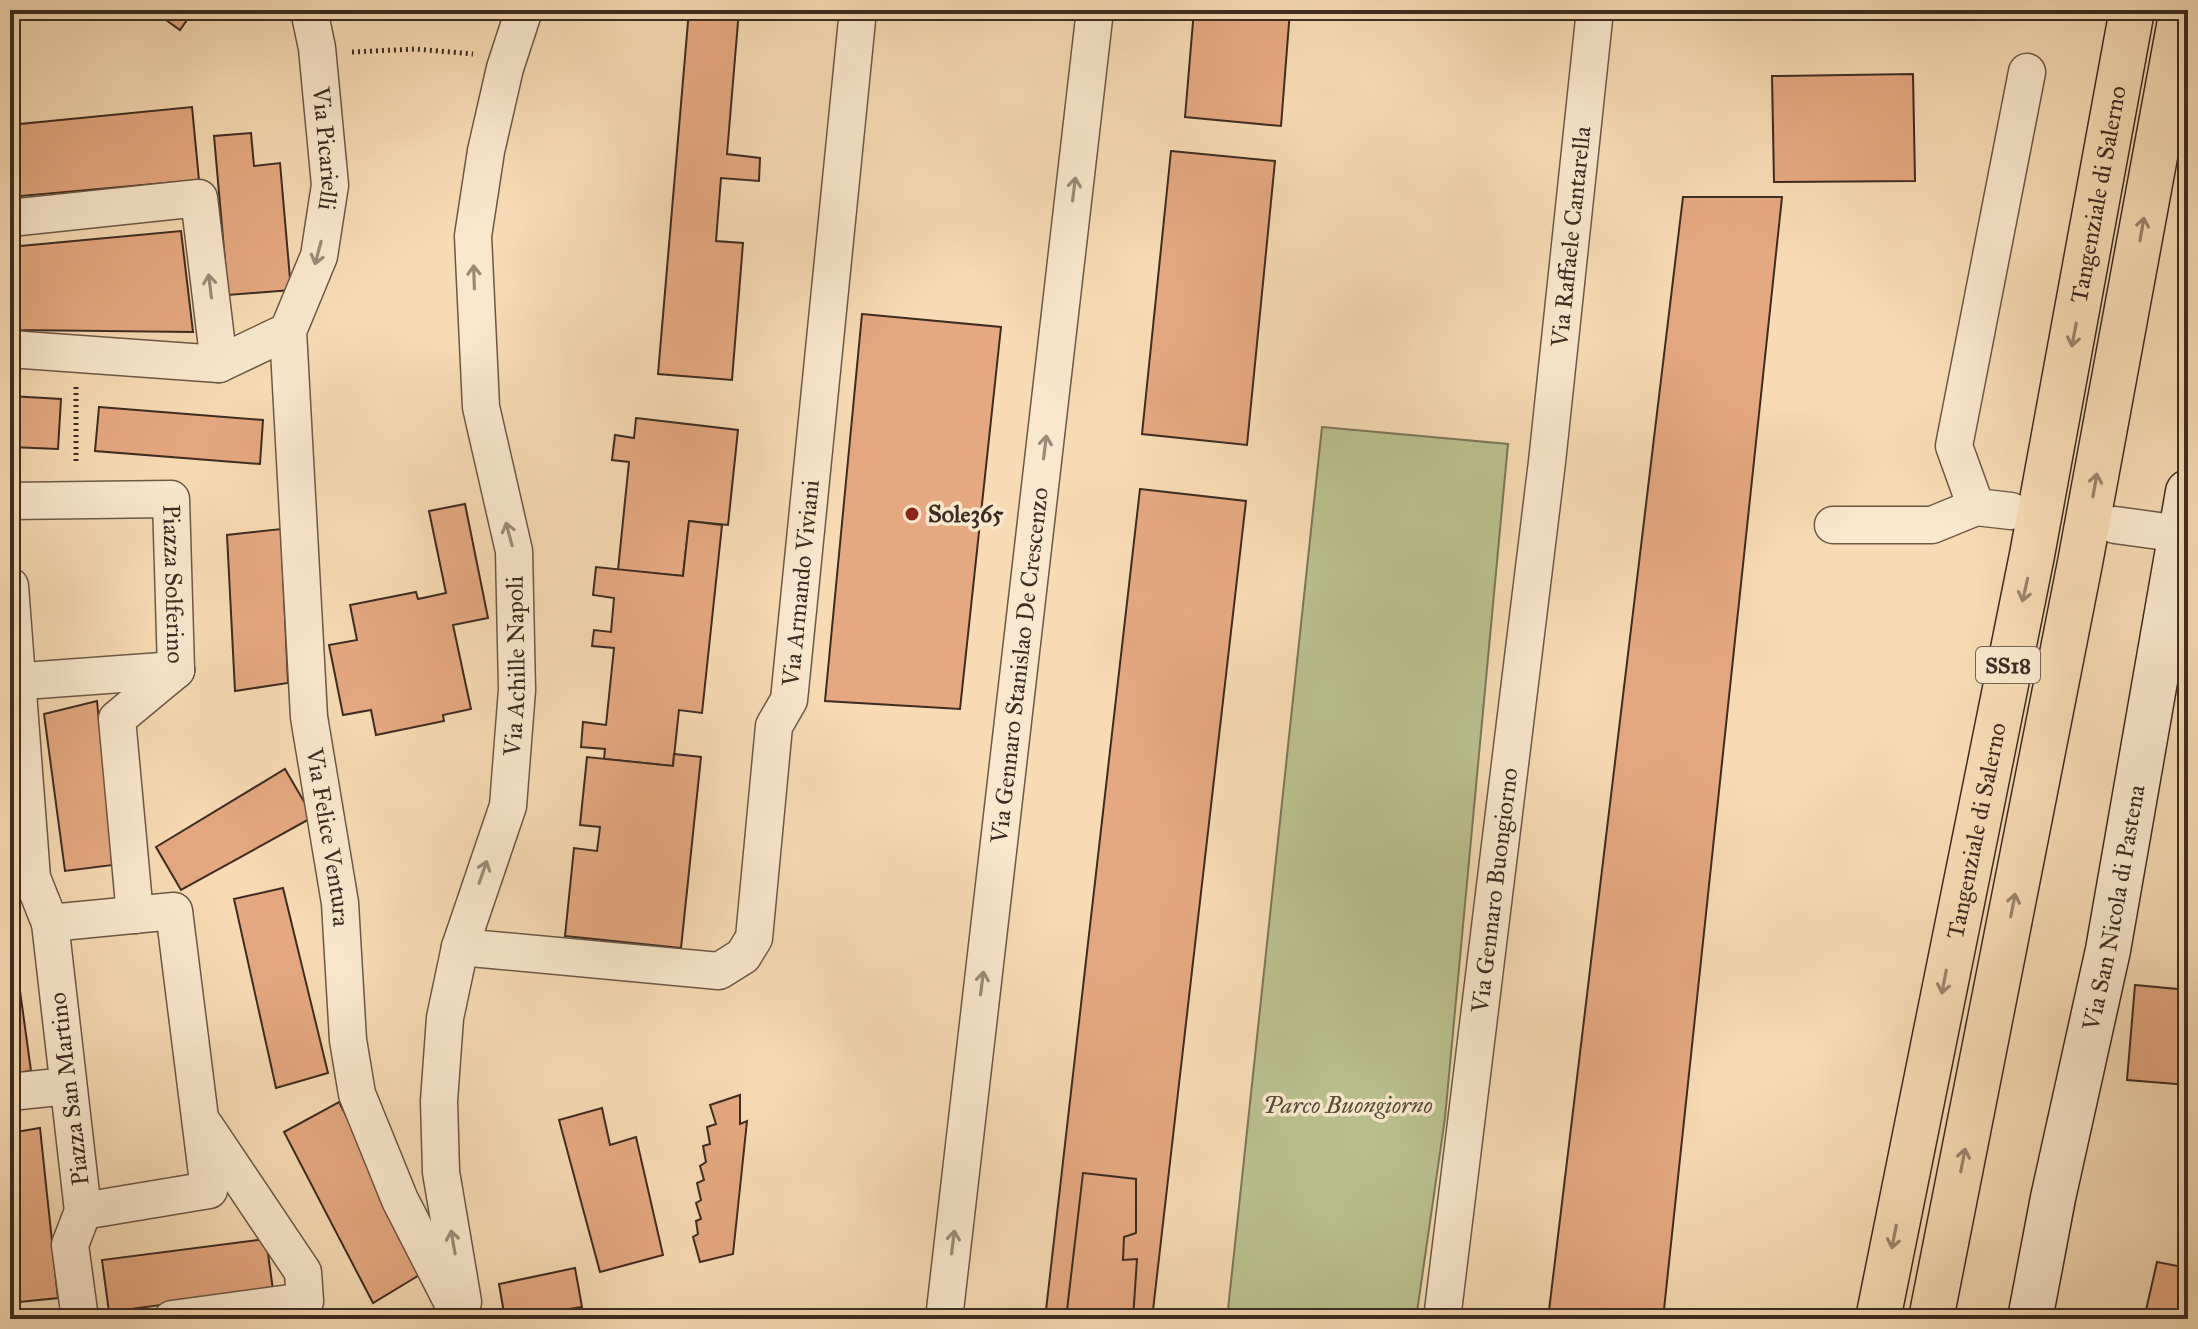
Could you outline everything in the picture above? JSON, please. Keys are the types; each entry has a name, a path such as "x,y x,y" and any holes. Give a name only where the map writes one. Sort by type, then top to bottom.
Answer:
{"highway":[{"name":"Tangenziale di Salerno","path":"1878,1319 2032,555 2132,10"},
{"name":"Tangenziale di Salerno","path":"1931,1319 2083,548 2182,10"}],"street":[{"name":"Via Picarielli","path":"288,331 319,256 330,185 317,53 309,10"},
{"name":"Via Achille Napoli","path":"464,1319 441,1172 439,1101 445,1018 460,947 508,806 517,690 514,551 481,407 473,236 486,151 505,68 524,10"},
{"name":"Via Armando Viviani","path":"460,947 719,971 743,956 754,938 774,726 789,700 858,10"},
{"name":"Via Gennaro Stanislao De Crescenzo","path":"944,1319 1095,10"},
{"name":"Via Raffaele Cantarella","path":"1547,462 1595,10"},
{"path":"1833,525 1932,525 1994,509 1954,446 2027,72"},
{"path":"10,218 199,198 219,364"},
{"path":"10,349 219,364 288,331"},
{"name":"Via Felice Ventura","path":"288,331 309,717 340,903 351,1068 357,1094 400,1200 464,1319"},
{"name":"Via Gennaro Buongiorno","path":"1442,1319 1547,462"},
{"name":"Piazza Solferino","path":"10,501 171,499 176,670 13,682"},
{"path":"2115,525 2186,504"},
{"name":"Via San Nicola di Pastena","path":"2030,1319 2053,1198 2108,950 2186,504"},
{"path":"10,586 13,682 32,878 50,923"},
{"path":"135,915 117,719 176,670"},
{"name":"Piazza San Martino","path":"174,911 209,1190 83,1211 50,923 174,911"},
{"path":"10,1092 68,1086"},
{"path":"172,1319 305,1301 303,1272 200,1120"},
{"path":"80,1319 70,1245 83,1211"}],"path":[{"path":"317,53 416,49 485,54"},
{"path":"76,354 77,499"}],"green space":[{"name":"Parco Buongiorno","path":"1322,427 1508,444 1445,1118 1416,1319 1227,1319"}],"building":[{"path":"152,10 194,10 180,30"},
{"path":"689,10 739,10 727,154 760,158 759,181 721,178 716,241 743,243 732,380 658,374"},
{"path":"1194,10 1290,10 1281,126 1185,117"},
{"path":"1913,74 1915,181 1774,182 1772,76"},
{"path":"192,107 199,180 10,197 10,125"},
{"path":"251,133 254,166 280,163 291,290 228,295 214,136"},
{"path":"1171,151 1275,161 1247,445 1142,434"},
{"path":"1683,197 1782,197 1663,1319 1548,1319"},
{"path":"181,231 193,332 15,330 10,302 10,247"},
{"name":"Sole365","path":"862,314 1001,327 960,709 825,701"},
{"path":"10,396 61,399 58,449 10,447"},
{"path":"99,407 263,420 260,464 95,451"},
{"path":"636,418 738,430 728,525 689,521 683,576 618,570 629,462 612,460 615,435 634,438"},
{"path":"1140,489 1246,501 1152,1319 1045,1319"},
{"path":"465,504 488,618 453,625 471,709 443,715 444,721 376,735 371,710 343,715 329,645 357,640 350,605 416,592 418,599 446,593 429,511"},
{"path":"689,521 722,525 702,713 679,710 673,766 604,759 605,749 581,747 583,722 606,725 614,648 592,646 594,630 611,632 614,598 593,595 596,567 683,576"},
{"path":"281,529 288,683 235,691 227,535"},
{"path":"97,701 113,865 65,871 44,714"},
{"path":"674,754 701,757 681,948 565,936 574,848 597,851 600,827 580,825 587,757 673,766"},
{"path":"285,769 313,817 181,890 156,847"},
{"path":"283,888 328,1073 276,1088 234,899"},
{"path":"10,918 31,1071 10,1074"},
{"path":"2135,985 2188,990 2188,1085 2127,1080"},
{"path":"740,1095 740,1124 747,1121 733,1254 700,1262 693,1237 698,1234 696,1221 701,1219 696,1203 701,1200 697,1183 704,1180 700,1166 706,1162 703,1146 710,1144 707,1127 716,1124 710,1105"},
{"path":"339,1102 426,1271 373,1303 284,1132"},
{"path":"602,1108 610,1145 636,1137 663,1255 600,1272 559,1120"},
{"path":"40,1128 58,1298 10,1303 10,1133"},
{"path":"1083,1173 1136,1179 1136,1233 1124,1237 1123,1260 1137,1259 1133,1319 1066,1319"},
{"path":"266,1239 273,1290 109,1312 102,1260"},
{"path":"2157,1262 2188,1268 2188,1319 2144,1319"},
{"path":"575,1268 582,1307 505,1319 499,1284"}],"place":[{"name":"Sole365","path":"912,514"}]}
